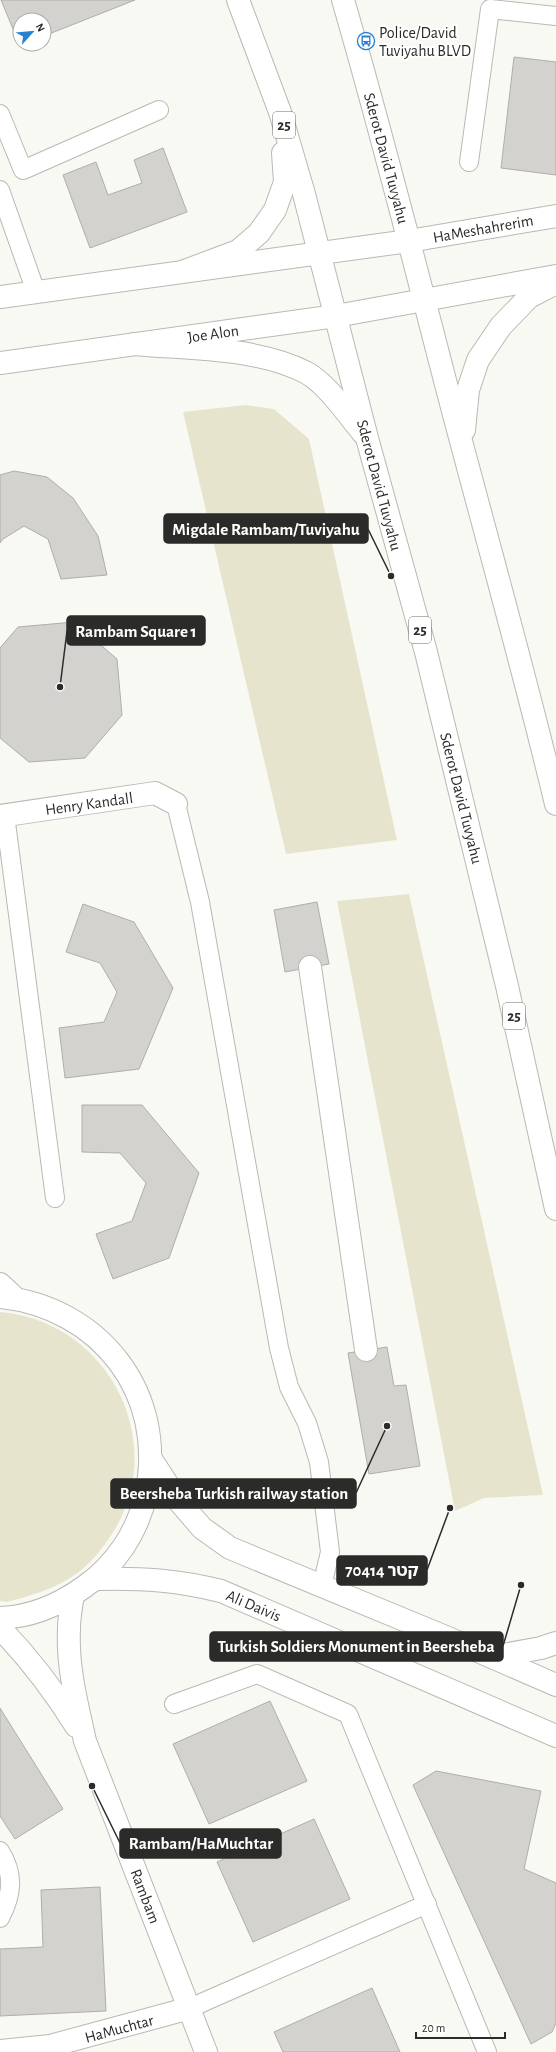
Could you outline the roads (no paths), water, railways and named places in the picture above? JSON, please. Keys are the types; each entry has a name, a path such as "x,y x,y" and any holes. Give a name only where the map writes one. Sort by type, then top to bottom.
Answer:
{"main road":[{"name":"Sderot David Tuvyahu","path":"238,0 280,112 320,253 426,652 507,986 556,1209"},
{"name":"Sderot David Tuvyahu","path":"344,0 513,630 556,804"},
{"path":"182,272 238,251 259,233 275,210 285,182 280,112"},
{"name":"HaMeshahrerim","path":"409,241 556,216"},
{"path":"0,297 409,241"},
{"path":"424,300 556,276"},
{"path":"462,443 468,390 478,360 501,326 529,296 556,283"},
{"name":"Joe Alon","path":"0,363 336,316 424,300"},
{"path":"134,344 242,354 279,362 308,374 335,398 368,438"},
{"name":"Henry Kandall","path":"3,815 155,793 176,804"},
{"path":"310,967 366,1350"},
{"path":"0,1618 42,1610 73,1595 97,1579 121,1550 137,1523 148,1488 151,1458 148,1429 143,1407 132,1382 118,1360 101,1341 80,1324 57,1311 5,1293"},
{"path":"151,1458 177,1499 202,1528 230,1548 556,1685"},
{"name":"Ali Daivis","path":"97,1579 139,1578 184,1582 221,1591 556,1736"},
{"name":"Rambam","path":"73,1595 68,1628 69,1658 73,1689 85,1741 206,2052"},
{"name":"Rambam","path":"0,1628 26,1654 55,1692 85,1741"},
{"path":"492,1657 541,1648 556,1643"},
{"name":"HaMuchtar","path":"0,2051 28,2050 50,2046 190,2008"}],"lane":[{"path":"469,162 490,9 556,16"},
{"path":"0,114 23,170 159,110"},
{"path":"0,190 36,292"},
{"path":"176,804 200,902 279,1348 289,1387 306,1423 319,1462 330,1552 322,1586"},
{"path":"3,815 55,1198"},
{"path":"174,1704 257,1674 348,1714 488,2052"},
{"path":"0,1851 7,1862 11,1882 8,1902 0,1918"},
{"path":"190,2008 426,1904"}],"place":[{"name":"Police/David Tuviyahu BLVD","path":"366,41"},
{"name":"Migdale Rambam/Tuviyahu","path":"391,576"},
{"name":"Rambam Square 1","path":"60,687"},
{"name":"Beersheba Turkish railway station","path":"387,1426"},
{"name":"קטר 70414","path":"450,1508"},
{"name":"Turkish Soldiers Monument in Beersheba","path":"521,1585"},
{"name":"Rambam/HaMuchtar","path":"92,1786"}]}
